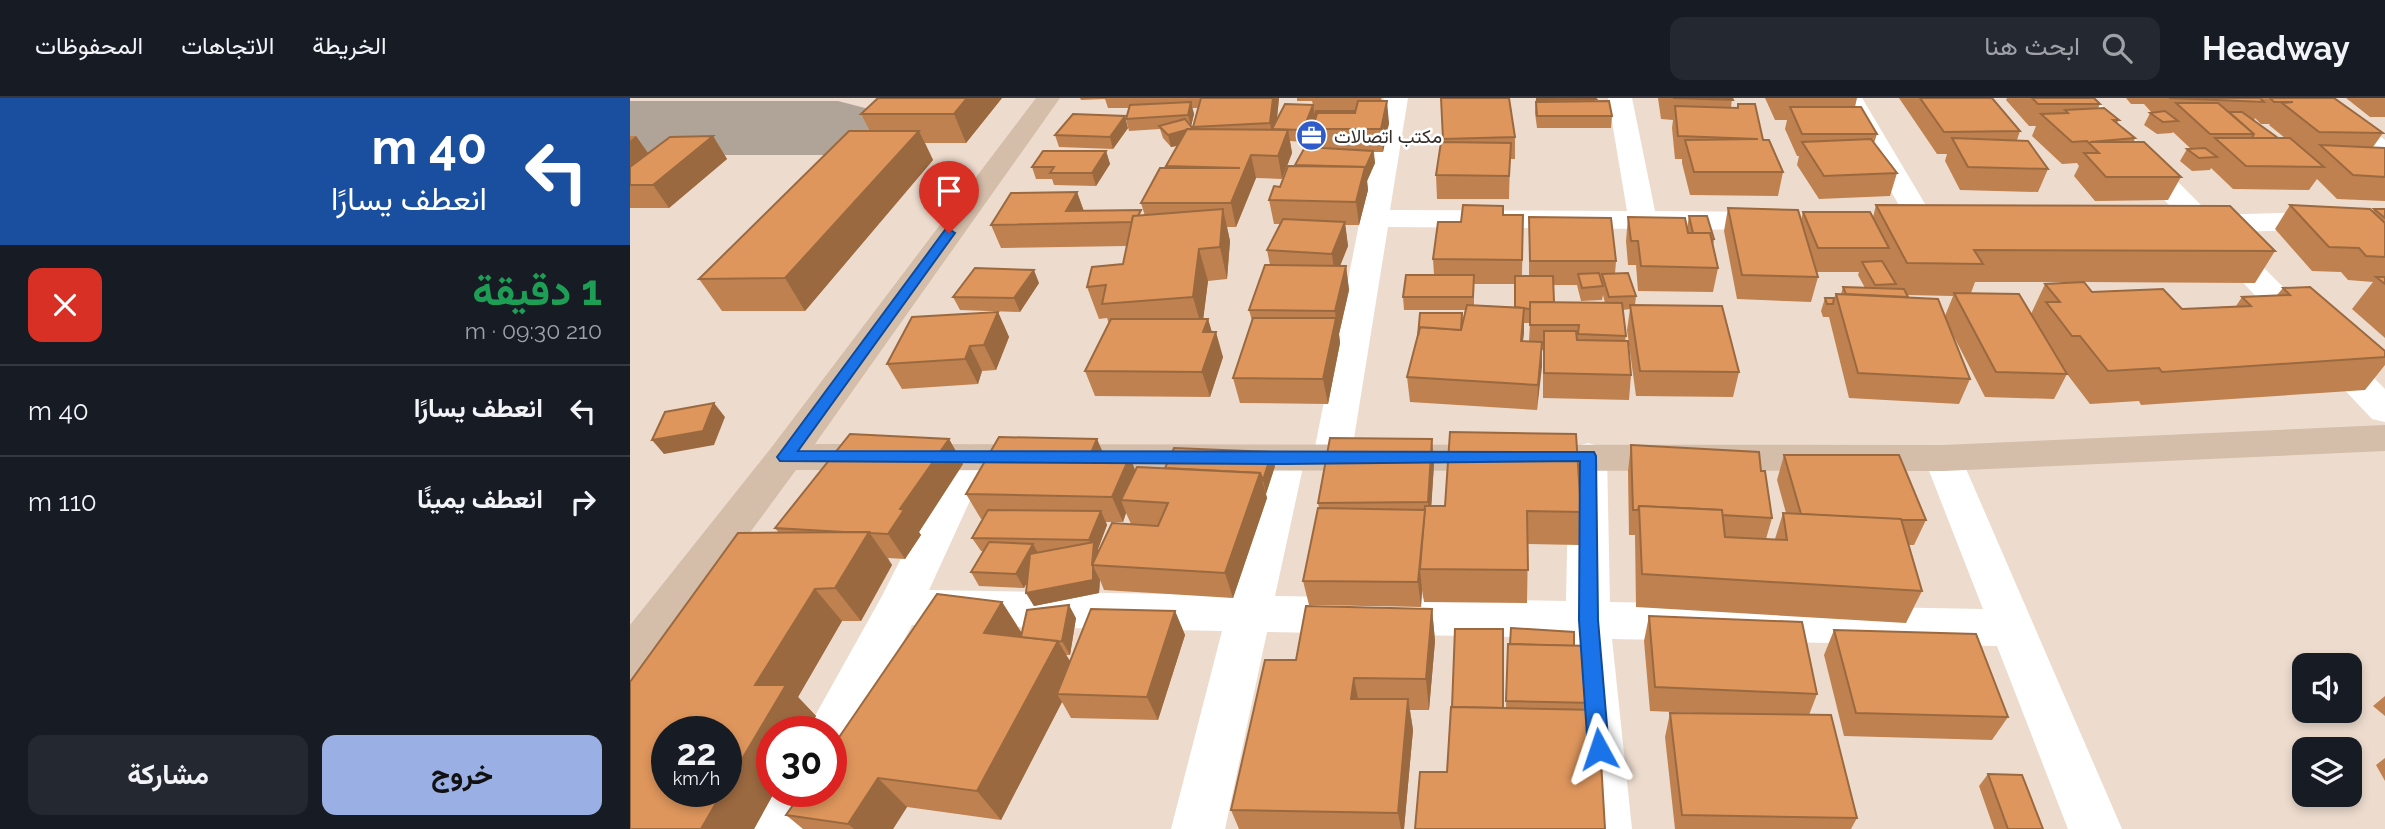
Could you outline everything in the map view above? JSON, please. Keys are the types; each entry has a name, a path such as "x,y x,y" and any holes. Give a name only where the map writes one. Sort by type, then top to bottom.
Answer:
{"street":[{"path":"630,660 785,457 1048,98"},
{"path":"1332,457 1396,98"},
{"path":"1620,98 1642,218"},
{"path":"1850,98 1923,224"},
{"path":"2081,98 2385,410"},
{"path":"2313,98 2385,152"},
{"path":"1376,218 1642,218 1803,222"},
{"path":"2165,224 2385,219"},
{"path":"785,457 1943,458 2385,438"},
{"path":"1588,456 1588,620 1605,829"},
{"path":"839,716 900,607 971,457"},
{"path":"1198,829 1286,458"},
{"path":"1943,458 2095,829"},
{"path":"900,607 2012,628"},
{"path":"776,829 788,807"}],"building":[{"path":"878,98 967,98 954,114 861,114"},
{"path":"1201,98 1273,98 1270,123 1193,127"},
{"path":"1441,98 1509,98 1515,137 1443,139"},
{"path":"1595,98 1596,99 1537,100"},
{"path":"1673,98 1732,98 1733,100"},
{"path":"1920,98 1992,98 2020,131 1944,132"},
{"path":"2032,98 2094,98 2100,104 2038,104"},
{"path":"2169,98 2260,98 2264,102"},
{"path":"2270,98 2334,98 2383,133 2319,132 2282,103 2293,102 2274,102"},
{"path":"1358,101 1387,101 1381,129 1312,129 1317,113 1355,113"},
{"path":"1609,101 1612,116 1537,116 1536,102"},
{"path":"1191,102 1188,115 1126,119 1130,105"},
{"path":"2176,103 2218,103 2254,134 2210,134"},
{"path":"1285,104 1313,105 1303,130 1272,129"},
{"path":"1738,104 1755,104 1763,140 1769,140 1783,172 1694,172 1685,140 1758,139 1678,136 1675,106 1738,108"},
{"path":"1790,107 1861,107 1877,134 1802,134"},
{"path":"2104,108 2119,120 2113,120 2135,138 2090,142 2144,142 2181,177 2106,177 2084,153 2099,153 2087,141 2072,142 2041,114"},
{"path":"1316,111 1355,113 1317,113 1314,120"},
{"path":"2165,111 2178,121 2163,122 2150,113"},
{"path":"2229,112 2242,112 2278,138 2252,138 2254,134"},
{"path":"1073,114 1125,116 1110,137 1055,135"},
{"path":"1185,119 1193,129 1168,135 1159,126"},
{"path":"1187,129 1288,130 1278,156 1251,155 1231,203 1141,203 1160,168 1240,168 1166,166"},
{"path":"849,131 919,131 785,278 699,279"},
{"path":"713,136 653,185 630,185 630,167 670,137"},
{"path":"1952,138 2028,141 2048,169 1968,167"},
{"path":"2215,138 2290,138 2324,167 2246,166"},
{"path":"1871,139 1897,173 1824,176 1802,142"},
{"path":"1441,142 1511,143 1509,176 1436,175"},
{"path":"2320,145 2385,148 2385,177 2353,175"},
{"path":"1305,147 1373,151 1365,169 1295,165"},
{"path":"2205,148 2217,157 2199,158 2187,149"},
{"path":"1043,151 1106,151 1092,173 1050,173 1054,167 1032,167"},
{"path":"1288,166 1365,167 1356,202 1269,200 1274,186 1280,187"},
{"path":"1077,192 1066,211 1141,210 1138,216 1133,216 1132,222 991,225 1011,193"},
{"path":"1463,205 1503,206 1503,215 1523,215 1522,260 1433,259 1438,222 1461,222"},
{"path":"1876,205 2230,206 2275,251 1974,250 1983,264 1907,263"},
{"path":"2290,205 2370,209 2385,223 2385,257 2366,256 2359,248 2329,247"},
{"path":"1728,208 1798,210 1818,277 1742,275"},
{"path":"1223,209 1220,247 1199,249 1193,297 1102,304 1106,285 1087,287 1092,267 1123,264 1133,216"},
{"path":"2374,209 2385,209 2385,218"},
{"path":"1803,212 1870,212 1889,248 1818,248"},
{"path":"1689,216 1707,216 1714,239 1711,239 1710,233 1693,233"},
{"path":"1529,217 1611,218 1616,261 1530,261"},
{"path":"1628,217 1685,218 1688,233 1710,233 1718,268 1641,266 1638,241 1631,241"},
{"path":"1283,219 1345,222 1332,254 1267,250"},
{"path":"1882,261 1896,284 1875,285 1862,262"},
{"path":"1265,265 1346,266 1335,311 1249,310"},
{"path":"975,268 1034,270 1014,298 953,297"},
{"path":"1599,273 1603,286 1582,288 1578,274"},
{"path":"1628,273 1636,296 1609,297 1602,274"},
{"path":"1406,275 1474,275 1473,297 1403,297"},
{"path":"1515,276 1553,276 1554,302 1530,302 1530,309 1515,307"},
{"path":"2376,277 2385,277 2385,284"},
{"path":"2084,282 2092,292 2163,289 2182,309 2251,306 2242,297 2290,295 2283,288 2310,287 2385,351 2385,357 2162,372 2159,368 2108,371 2080,336 2072,336 2046,302 2060,302 2045,284"},
{"path":"1843,287 1904,289 1908,297 1846,294"},
{"path":"1954,293 2019,294 2067,374 1996,372"},
{"path":"1836,294 1938,299 1970,379 1858,373"},
{"path":"1825,298 1834,298 1833,304 1827,304"},
{"path":"1530,302 1622,303 1626,336 1578,334 1579,325 1530,325"},
{"path":"1467,305 1524,308 1521,341 1542,342 1538,385 1407,377 1420,327 1461,330"},
{"path":"1630,305 1722,306 1739,372 1640,371"},
{"path":"998,312 984,345 970,346 965,359 887,364 912,317"},
{"path":"1420,313 1462,313 1461,330 1420,327 1418,336"},
{"path":"1253,318 1336,318 1323,379 1233,378"},
{"path":"1111,319 1208,319 1203,332 1216,332 1202,372 1085,371"},
{"path":"1544,331 1576,331 1577,340 1628,341 1631,375 1544,373"},
{"path":"714,403 703,431 652,440 665,412"},
{"path":"1450,432 1576,434 1581,512 1527,511 1528,570 1420,569 1425,506 1445,506"},
{"path":"850,434 949,439 900,509 904,510 888,534 775,528"},
{"path":"999,437 1097,439 1090,455 1130,456 1112,497 966,494"},
{"path":"1330,438 1432,439 1428,502 1318,503"},
{"path":"1631,445 1759,452 1761,471 1765,471 1772,518 1722,515 1722,510 1639,506 1638,510 1633,510"},
{"path":"1174,448 1272,452 1263,480 1260,473 1165,468"},
{"path":"1784,455 1899,455 1926,520 1801,514"},
{"path":"1137,467 1260,473 1225,573 1092,565 1112,523 1158,526 1168,503 1121,500"},
{"path":"1639,506 1722,510 1725,537 1787,540 1783,513 1901,519 1922,591 1642,574"},
{"path":"1318,508 1425,510 1418,582 1303,581"},
{"path":"988,510 1101,511 1089,540 972,538"},
{"path":"869,532 835,588 815,589 755,685 786,685 768,716 756,716 756,736 742,759 742,716 651,716 651,807 714,807 701,829 630,829 630,682 738,533"},
{"path":"989,542 1033,544 1016,574 971,572"},
{"path":"1094,542 1093,580 1026,593 1030,554"},
{"path":"937,594 1002,602 984,633 1058,641 977,791 878,778 848,824 786,815 792,807 847,807 847,726"},
{"path":"1069,605 1062,641 1021,637 1027,610"},
{"path":"1306,606 1432,609 1426,679 1354,678 1351,699 1408,699 1398,813 1231,810 1265,660 1296,660"},
{"path":"1091,609 1175,611 1147,697 1057,694"},
{"path":"1649,616 1802,622 1817,694 1655,687"},
{"path":"1511,628 1574,632 1574,646 1510,644"},
{"path":"1455,629 1503,629 1503,708 1452,707"},
{"path":"1834,630 1976,634 2008,717 1856,713"},
{"path":"1508,644 1592,646 1595,703 1506,701"},
{"path":"1451,707 1598,710 1605,829 1415,829 1420,772 1447,772"},
{"path":"1670,713 1831,715 1857,818 1682,815"},
{"path":"1988,774 2022,775 2043,829 2008,829"}],"taxiway":[{"path":"630,128 838,128"}],"place":[{"name":"مكتب اتصالات","path":"1311,136"}],"route":[{"path":"949,233 785,457 1588,456 1588,620 1599,749"}]}
